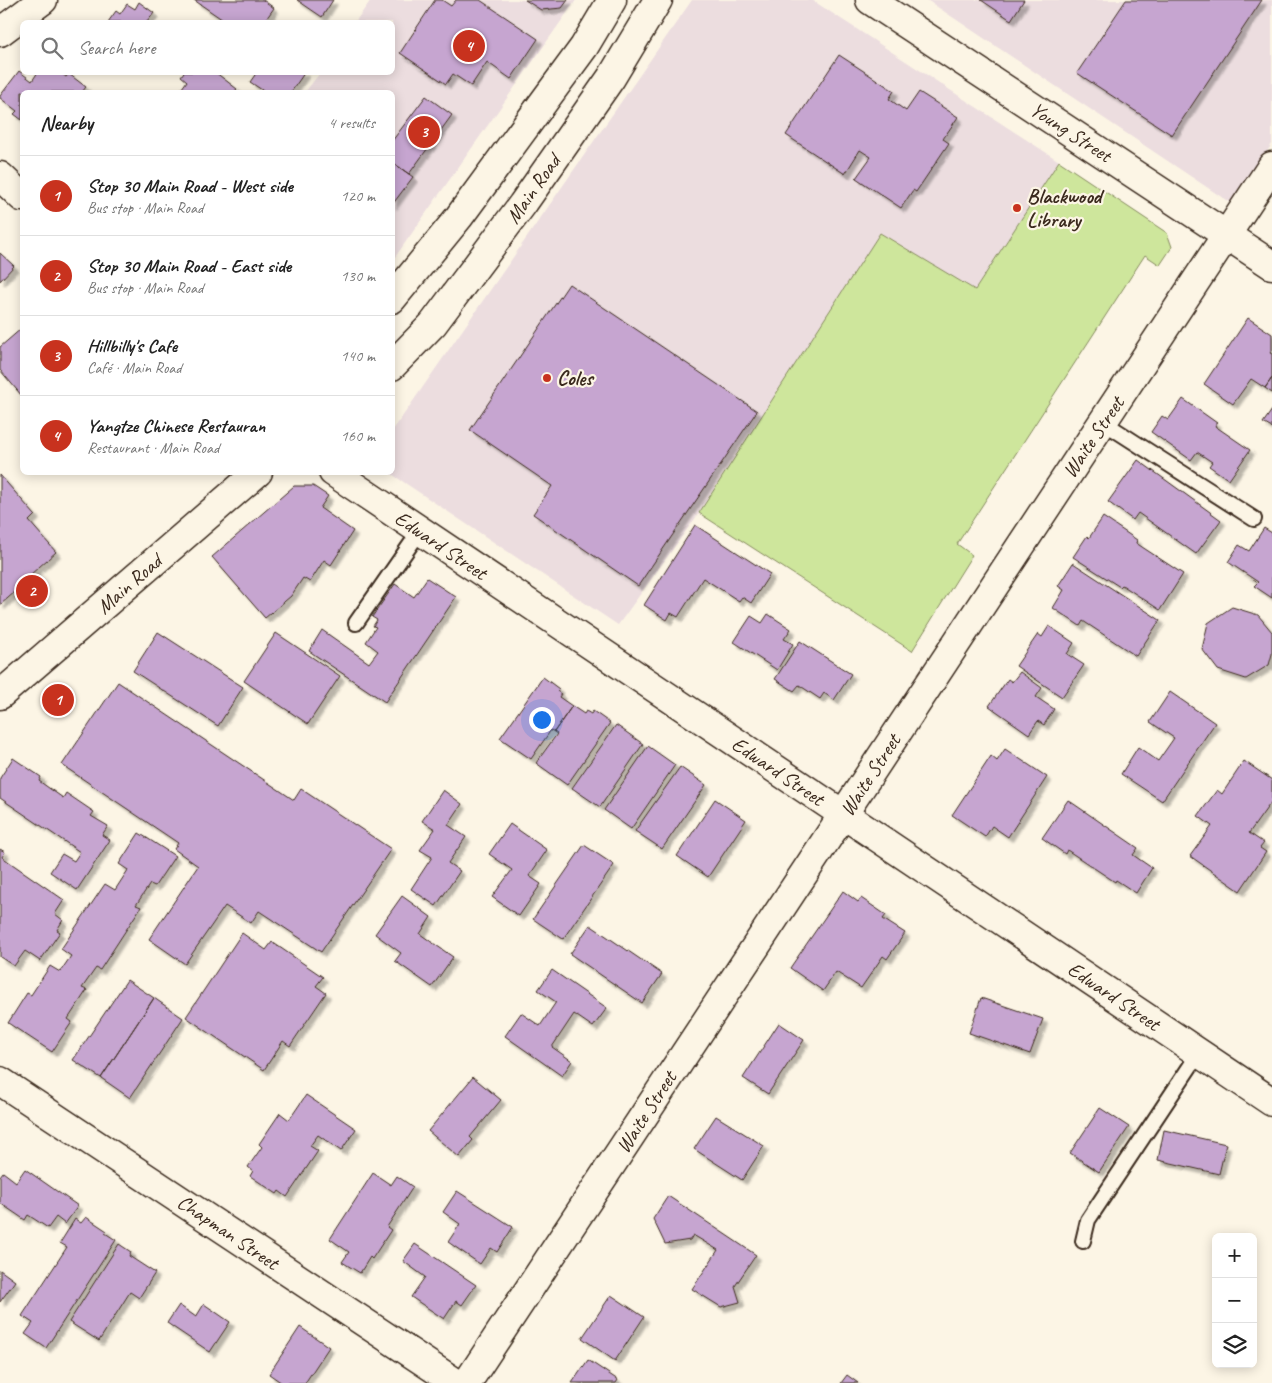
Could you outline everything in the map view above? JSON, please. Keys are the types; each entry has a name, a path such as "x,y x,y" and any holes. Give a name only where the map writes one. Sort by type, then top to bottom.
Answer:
{"street":[{"path":"0,32 43,0"},
{"name":"Main Road","path":"395,294 459,217 584,47 612,0"},
{"name":"Main Road","path":"395,363 433,324 522,205 611,78 658,0"},
{"name":"Young Street","path":"870,0 1272,265"},
{"name":"Waite Street","path":"468,1383 1272,166"},
{"path":"0,176 20,195"},
{"name":"Main Road","path":"0,695 255,475"},
{"name":"Edward Street","path":"338,475 1272,1102"},
{"name":"Chapman Street","path":"0,1081 456,1383"}],"lane":[{"path":"1103,422 1254,519"},
{"path":"356,623 420,530"},
{"path":"1083,1241 1088,1220 1199,1053"}],"shaded area":[{"path":"371,0 576,0 395,257 395,90 307,90 318,75 395,75 395,20 356,20"},
{"path":"692,0 812,0 1059,161 975,290 880,234 699,513 618,625 393,475 395,475 395,427"},
{"path":"927,0 1272,0 1272,144 1232,204"}],"green space":[{"path":"1059,161 1167,233 1172,247 1160,265 1145,255 957,544 972,555 912,651 699,513 880,233 975,290"}],"building":[{"path":"194,0 263,0 274,8 265,20 223,20"},
{"path":"297,0 333,0 322,17"},
{"path":"435,0 442,0 451,6 456,0 480,0 538,39 511,79 487,62 471,86 453,74 446,84 400,53"},
{"path":"525,0 568,0 562,8 541,10"},
{"path":"981,0 1024,0 1011,20"},
{"path":"1126,0 1262,0 1172,135 1077,73"},
{"path":"139,2 154,13 149,20 109,20 116,11 120,14 127,4 135,9"},
{"path":"839,55 894,91 889,99 906,111 919,92 958,117 943,139 949,143 916,192 913,190 901,208 856,178 871,157 860,150 845,174 786,135"},
{"path":"19,71 20,75 24,75 32,81 36,75 64,75 66,77 70,75 86,87 84,90 20,90 20,118 14,114 17,111 0,96"},
{"path":"219,75 237,89 180,90 187,81 181,76"},
{"path":"255,75 303,75 292,90 262,90 250,82"},
{"path":"426,96 452,115 409,174 395,164 395,137"},
{"path":"395,164 413,177 395,201"},
{"path":"0,253 14,266 0,281"},
{"path":"569,284 757,411 638,586 533,514 552,486 470,430"},
{"path":"1248,318 1272,334 1272,350 1270,353 1272,354 1272,378 1265,388 1251,379 1233,404 1204,384"},
{"path":"20,330 20,394 0,370 0,347"},
{"path":"1272,378 1272,393 1265,388"},
{"path":"1183,399 1217,423 1215,426 1250,450 1229,480 1209,466 1212,462 1197,452 1191,460 1151,432 1162,416 1168,420"},
{"path":"1272,410 1272,428 1263,423"},
{"path":"1138,460 1221,520 1196,554 1138,513 1133,520 1108,502"},
{"path":"0,475 35,515 29,521 56,552 22,582 24,584 0,605"},
{"path":"294,486 313,486 328,496 320,508 353,531 331,565 324,560 310,582 303,578 291,596 265,618 212,557"},
{"path":"1103,517 1137,540 1136,543 1183,574 1160,610 1122,585 1120,587 1073,557"},
{"path":"695,525 770,574 751,603 742,597 739,601 703,578 678,617 671,613 667,620 644,605"},
{"path":"1264,528 1272,533 1272,598 1254,586 1258,582 1228,562 1239,545 1249,551"},
{"path":"1073,563 1160,620 1136,656 1083,621 1080,626 1053,608 1064,590 1058,586"},
{"path":"427,578 456,597 385,702 309,651 322,630 369,663 378,651 366,642 376,627 373,626 377,620 372,617 395,584 414,597"},
{"path":"1232,607 1258,615 1272,632 1272,654 1269,665 1246,679 1218,670 1202,649 1208,623"},
{"path":"768,614 791,629 784,639 793,644 777,670 734,642 751,616 762,623"},
{"path":"1049,626 1074,643 1067,654 1084,665 1062,697 1016,666 1038,634 1042,637"},
{"path":"158,632 243,687 218,726 133,671"},
{"path":"276,633 340,676 308,724 244,681"},
{"path":"800,641 851,674 834,700 824,693 820,699 799,685 794,691 775,679"},
{"path":"1020,672 1042,688 1036,697 1054,709 1044,725 1038,721 1029,734 989,706 1008,679 1012,682"},
{"path":"543,677 559,689 557,691 561,694 559,697 572,706 554,732 551,730 531,759 500,738"},
{"path":"118,682 294,800 301,789 391,849 321,952 259,911 251,923 225,906 185,964 149,939 198,866 174,849 178,843 62,765"},
{"path":"1170,692 1215,723 1162,801 1121,774 1138,747 1158,761 1174,738 1150,722"},
{"path":"572,706 584,714 586,711 591,714 593,711 610,723 567,785 536,763 557,734 554,732"},
{"path":"616,725 643,744 600,807 572,788"},
{"path":"648,746 675,765 631,829 604,810"},
{"path":"1005,749 1047,777 1008,837 992,826 985,837 952,815 991,756 997,761"},
{"path":"13,758 41,777 39,781 63,798 66,793 94,812 91,816 108,826 102,835 110,840 77,890 50,872 62,854 74,861 80,852 0,798 0,778"},
{"path":"1244,761 1272,780 1272,801 1249,833 1264,843 1260,848 1266,852 1240,891 1190,856 1212,826 1198,816 1217,790 1222,794"},
{"path":"680,767 706,785 662,849 635,831"},
{"path":"443,790 462,804 448,825 466,837 448,863 460,871 436,906 411,889 432,857 420,850 435,829 422,821"},
{"path":"715,799 746,820 708,877 677,856"},
{"path":"1068,800 1138,848 1133,855 1152,868 1136,893 1116,880 1115,882 1067,850 1065,854 1042,838"},
{"path":"510,824 547,850 529,876 541,884 519,916 492,897 512,870 489,854"},
{"path":"139,833 175,856 155,886 150,884 136,905 141,907 100,970 96,968 82,988 87,990 68,1019 72,1022 52,1052 8,1023 27,993 31,995 50,966 60,972 71,956 61,949 105,884 115,890 128,870 119,864"},
{"path":"584,845 614,865 563,939 533,919"},
{"path":"0,849 5,852 2,857 64,900 55,914 63,920 57,930 60,932 40,961 25,951 14,966 0,957"},
{"path":"843,891 858,902 861,898 886,915 883,919 905,933 887,959 883,956 861,988 836,972 823,991 790,968"},
{"path":"402,896 431,917 420,934 453,957 432,987 395,961 401,953 375,934"},
{"path":"590,925 662,974 642,1003 570,954"},
{"path":"242,933 266,950 272,942 323,977 316,986 326,993 290,1046 283,1041 264,1070 186,1017"},
{"path":"552,970 607,1008 593,1027 574,1014 552,1047 572,1061 562,1076 505,1036 521,1013 540,1026 556,1002 538,990"},
{"path":"127,980 154,998 101,1078 73,1060"},
{"path":"154,998 183,1018 130,1098 101,1078"},
{"path":"981,998 1043,1019 1030,1054 969,1033"},
{"path":"779,1023 804,1040 768,1094 743,1078"},
{"path":"473,1077 501,1100 470,1137 473,1140 459,1157 428,1131"},
{"path":"306,1095 356,1129 341,1151 318,1135 310,1146 318,1151 287,1197 279,1191 277,1194 250,1176 253,1171 248,1167 262,1147 259,1144 280,1113 289,1120"},
{"path":"1100,1108 1129,1127 1099,1172 1070,1153"},
{"path":"716,1116 764,1146 742,1180 694,1149"},
{"path":"1164,1130 1226,1144 1219,1174 1158,1160"},
{"path":"25,1169 78,1206 65,1224 56,1217 48,1228 28,1215 25,1220 0,1203 0,1176 3,1172 16,1182"},
{"path":"373,1173 391,1185 397,1176 413,1187 387,1227 391,1230 372,1259 370,1257 360,1273 342,1262 349,1252 330,1239"},
{"path":"457,1191 513,1227 497,1252 491,1248 480,1264 448,1242 460,1224 443,1212"},
{"path":"668,1196 756,1255 735,1286 740,1302 721,1307 692,1289 718,1250 693,1235 690,1240 665,1244 653,1219"},
{"path":"86,1217 107,1231 105,1233 116,1240 46,1348 25,1334 33,1323 22,1316 67,1247 60,1243 75,1219 81,1223"},
{"path":"119,1244 131,1252 129,1256 155,1273 139,1298 130,1292 99,1341 69,1322"},
{"path":"415,1244 476,1285 462,1305 456,1301 444,1319 411,1297 425,1277 403,1261"},
{"path":"0,1270 15,1281 0,1302"},
{"path":"611,1295 644,1317 615,1361 582,1338"},
{"path":"204,1304 230,1322 210,1352 167,1323 179,1305 196,1317"},
{"path":"300,1327 329,1347 305,1383 282,1383 269,1374"},
{"path":"588,1360 618,1380 616,1383 572,1383"},
{"path":"847,1375 858,1383 841,1383"}],"place":[{"name":"Yangtze Chinese Restauran","path":"469,46"},
{"name":"Hillbilly's Cafe","path":"424,132"},
{"name":"Blackwood Library","path":"1017,208"},
{"name":"Coles","path":"547,378"},
{"name":"Stop 30 Main Road - East side","path":"32,591"},
{"name":"Stop 30 Main Road - West side","path":"58,700"}]}
